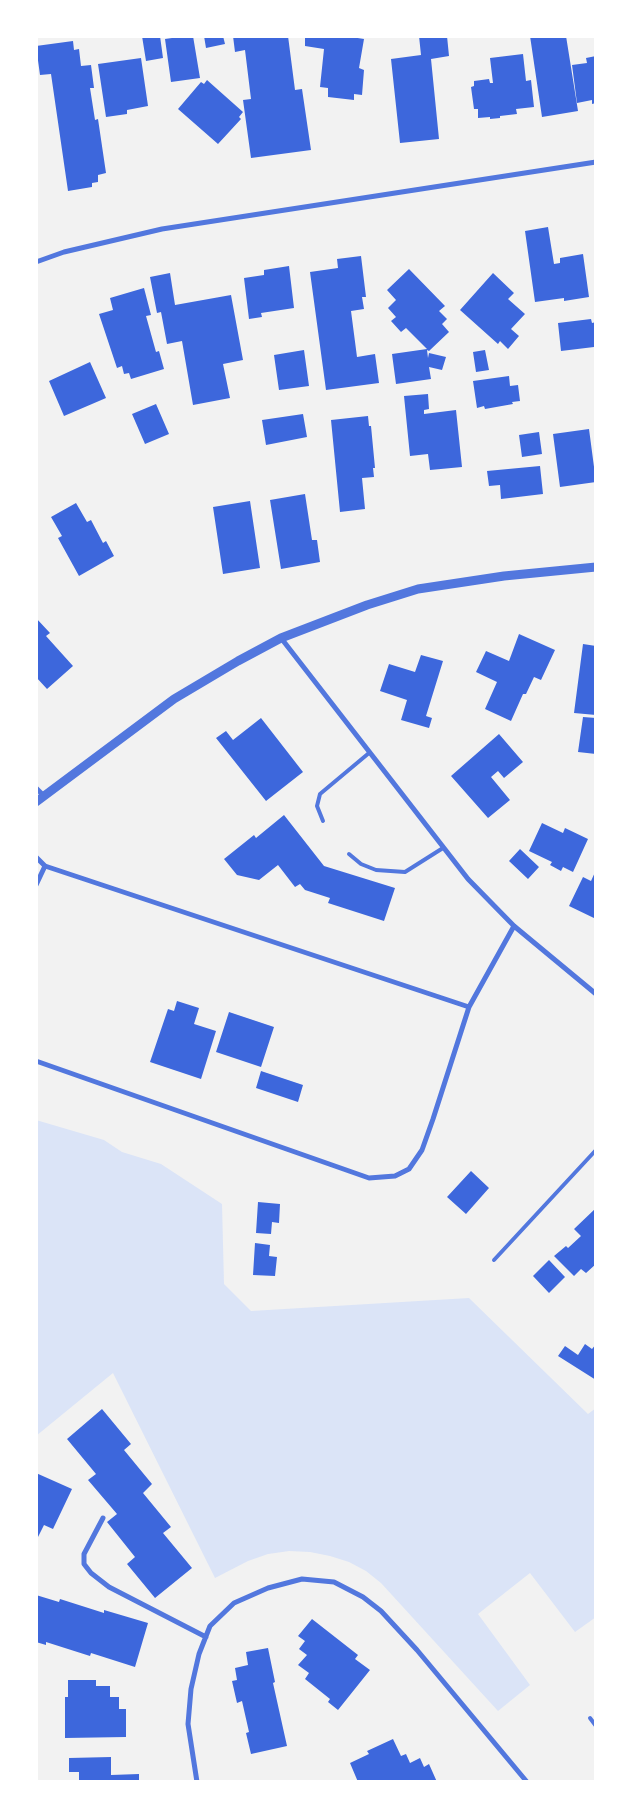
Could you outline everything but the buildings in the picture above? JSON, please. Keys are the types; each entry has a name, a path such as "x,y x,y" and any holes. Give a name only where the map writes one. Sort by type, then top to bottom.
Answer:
{"street":[{"path":"36,262 64,252 162,229 596,162"},
{"path":"36,802 174,699 281,638 367,605 418,589 504,576 596,567"},
{"path":"281,638 468,879 514,926 596,994"},
{"path":"36,788 44,796"},
{"path":"36,857 45,866 469,1008"},
{"path":"36,885 45,866"},
{"path":"36,1060 369,1178 395,1176 409,1169 422,1150 469,1008 514,926"},
{"path":"103,1518 84,1554 84,1564 90,1574 109,1587 206,1636"},
{"path":"197,1782 188,1724 191,1689 199,1654 210,1626 234,1603 268,1588 302,1579 334,1582 363,1597 381,1611 417,1650 528,1782"}],"lane":[{"path":"323,821 317,806 320,794 369,752"},
{"path":"349,854 361,864 376,870 405,872 444,848"},
{"path":"494,1260 596,1150"},
{"path":"590,1718 596,1726"}],"shaded area":[{"path":"36,1120 104,1140 122,1152 161,1164 222,1204 224,1284 251,1311 469,1298 588,1414 596,1408 596,1617 575,1632 530,1573 478,1614 530,1685 498,1711 381,1583 366,1571 349,1562 310,1552 289,1551 268,1554 248,1561 215,1578 113,1373 36,1436"}]}
